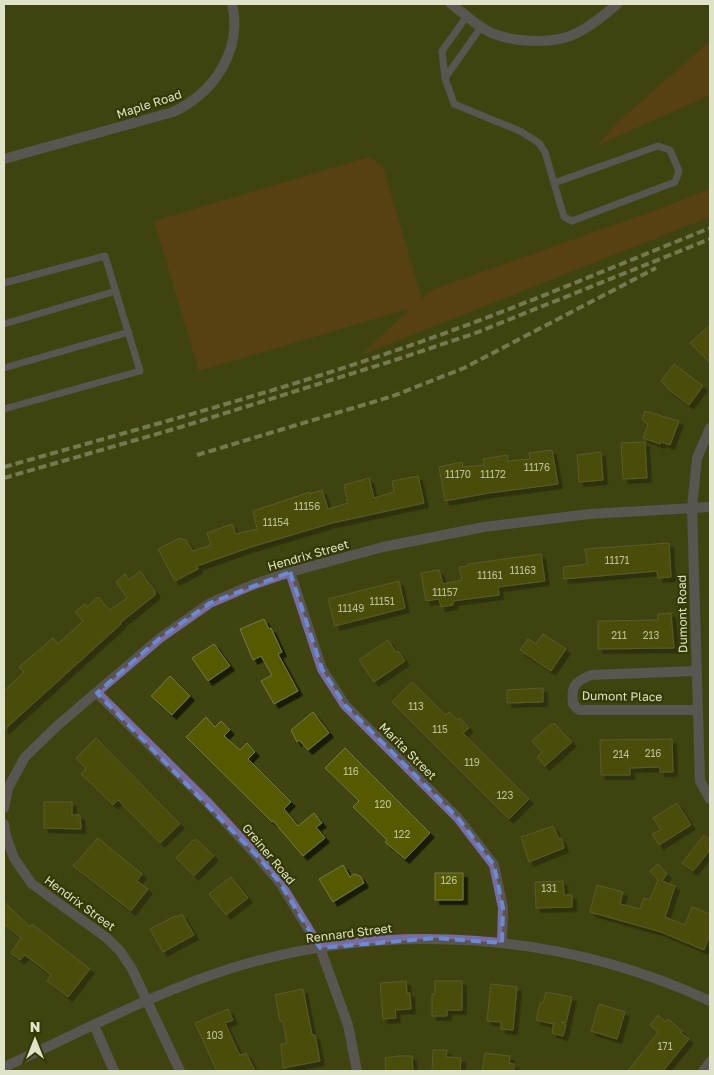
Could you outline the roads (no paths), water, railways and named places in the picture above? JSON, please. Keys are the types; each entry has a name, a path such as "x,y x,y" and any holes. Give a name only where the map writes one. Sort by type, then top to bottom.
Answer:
{"street":[{"name":"Maple Road","path":"4,158 173,112 189,104 202,94 226,61 232,45 234,28 232,4"},
{"path":"451,4 481,27 502,36 518,40 554,40 576,34 599,20 618,4"},
{"name":"Dumont Road","path":"710,428 697,458 692,507 700,781 710,799"},
{"name":"Hendrix Street","path":"4,808 8,788 24,757 57,726 160,638 210,603 252,585 290,572 383,547 484,527 590,514 710,507"},
{"name":"Marita Street","path":"290,572 322,669 345,705 458,818 494,865 503,908 502,943"},
{"name":"Dumont Place","path":"696,671 591,676 578,681 572,692 573,704 579,710 697,710"},
{"name":"Greiner Road","path":"97,693 199,794 280,883 320,948 348,1025 356,1071"},
{"name":"Hendrix Street","path":"4,824 14,858 32,884 107,938 120,951 132,969 180,1071"},
{"name":"Rennard Street","path":"4,1067 147,1000 232,968 284,954 365,942 435,938 502,943 564,952 605,962 670,983 710,1001"},
{"path":"94,1025 114,1071"},
{"path":"703,1071 710,1062"}],"lane":[{"path":"467,16 442,51 445,78 454,104 520,131 538,143 545,152 554,183 564,216 572,221 675,182 679,171 670,150 658,146 554,183"},
{"path":"445,78 481,27"},
{"path":"4,283 105,256 140,371 4,409"},
{"path":"4,324 116,291"},
{"path":"4,368 128,332"}],"railway":[{"path":"4,467 249,397 394,351 513,307 710,228"},
{"path":"4,478 181,427 473,334 710,239"},
{"path":"197,455 393,396 464,368 656,268"}]}
